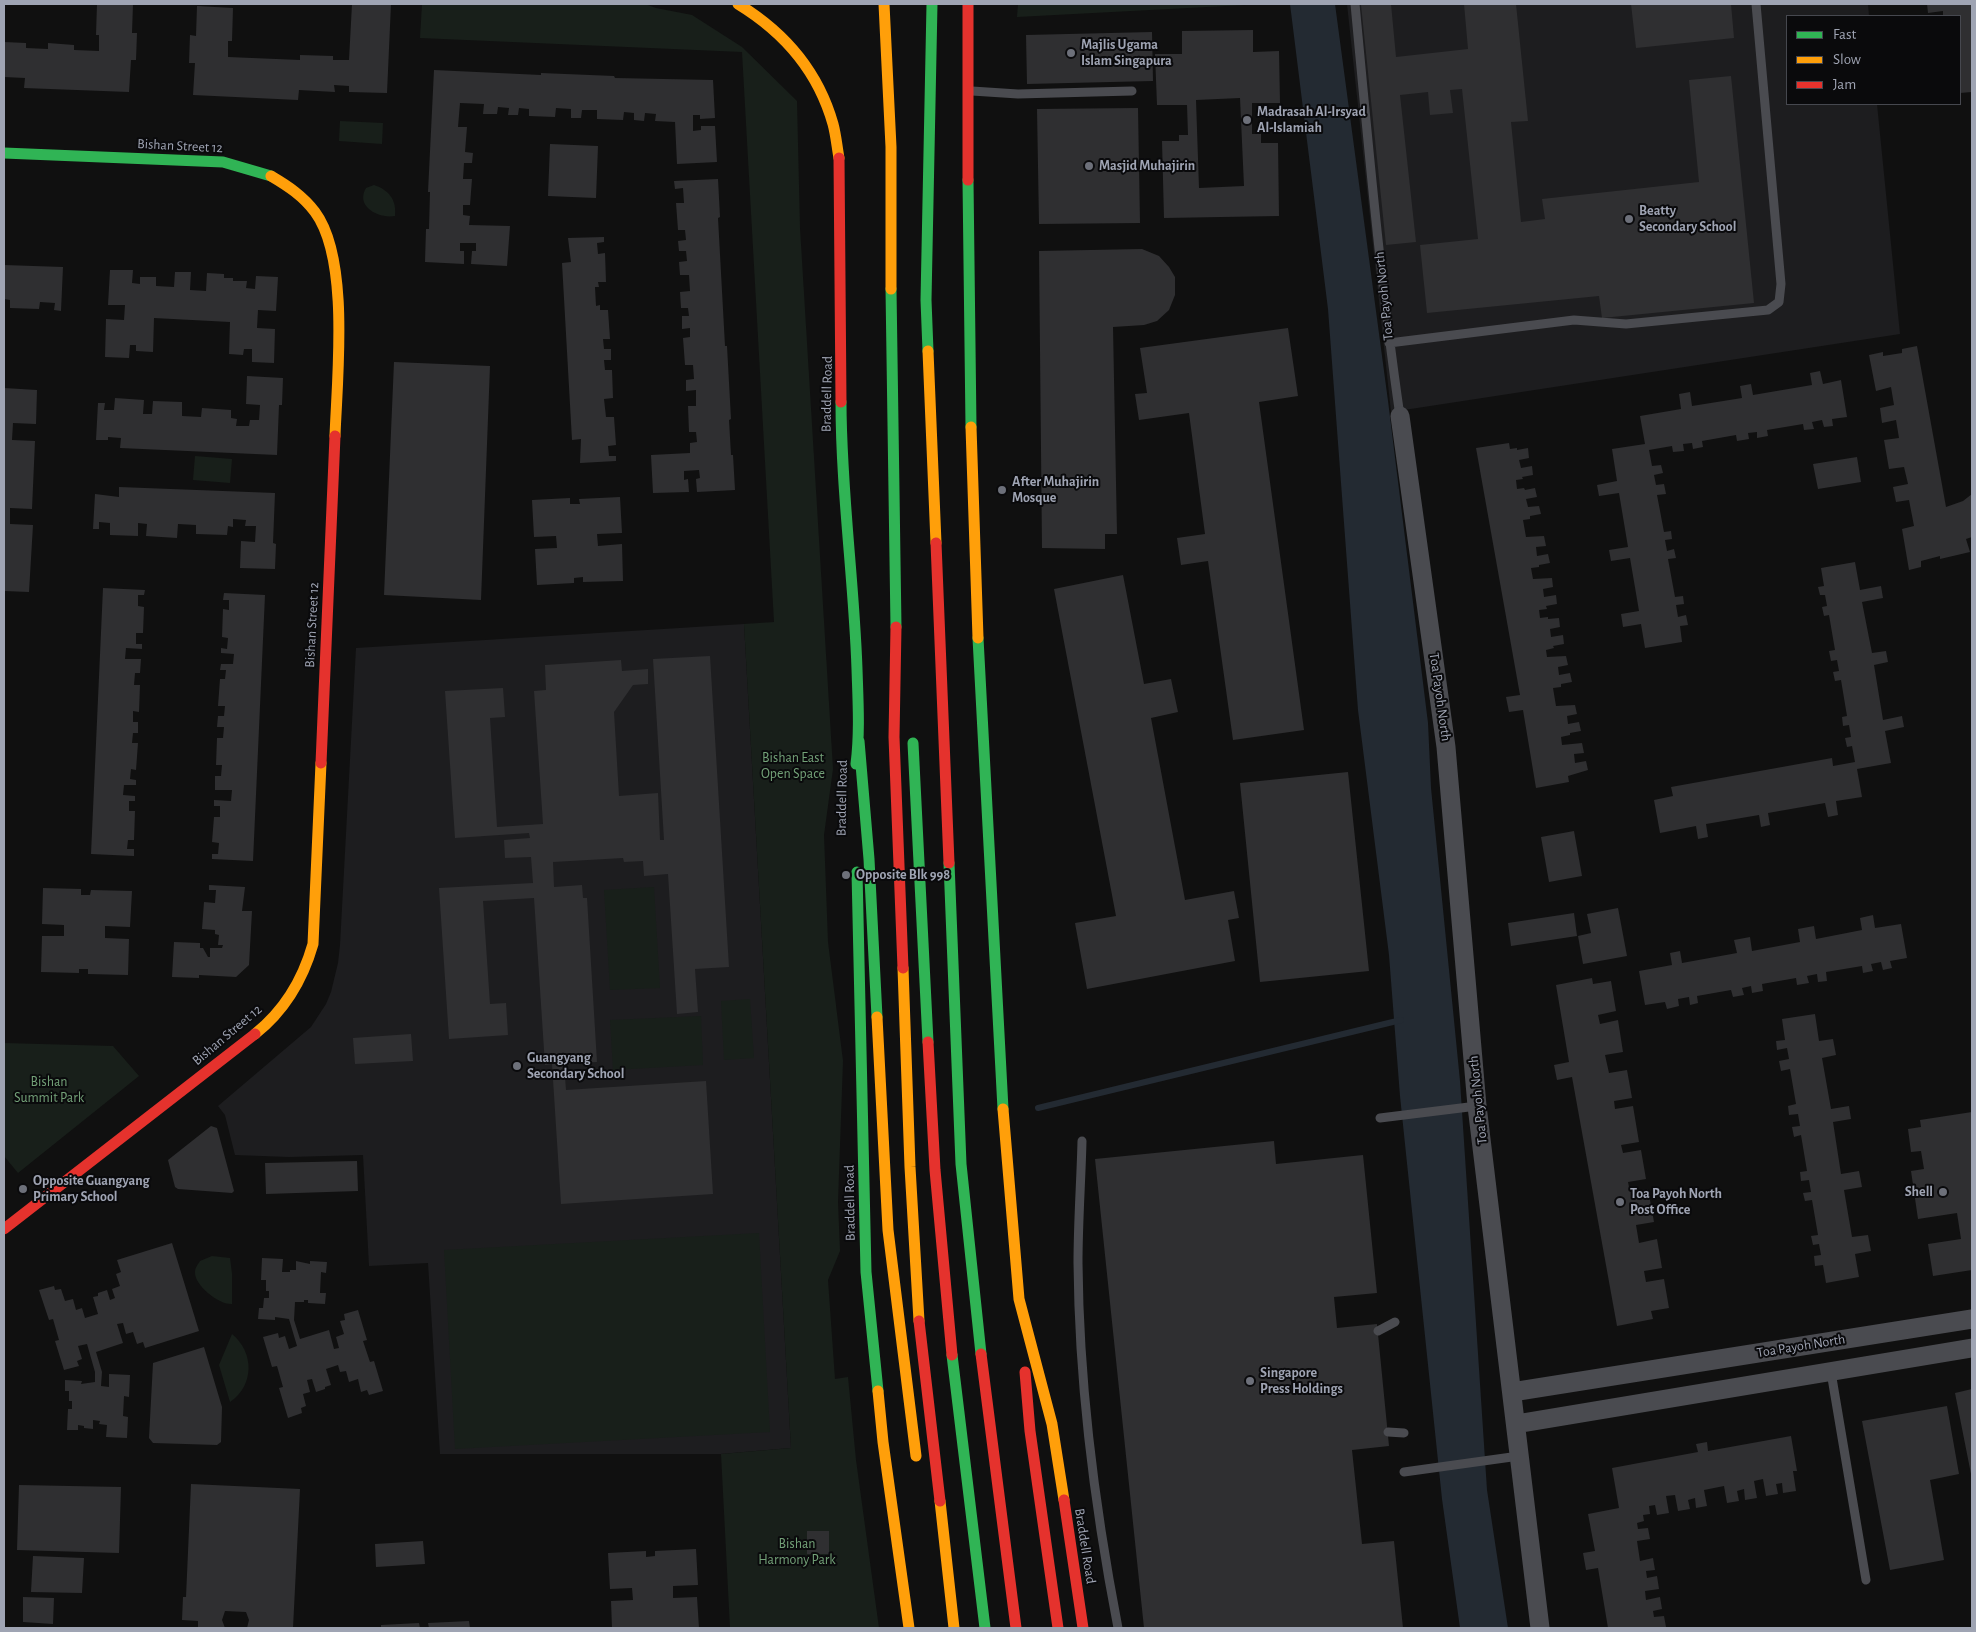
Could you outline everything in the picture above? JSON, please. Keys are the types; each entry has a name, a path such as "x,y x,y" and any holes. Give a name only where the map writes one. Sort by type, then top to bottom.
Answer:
{"main road":[{"name":"Braddell Road","path":"738,4 756,15 795,50 816,79 833,124 840,167 841,448 853,591 859,740 856,766 856,843"},
{"path":"884,4 891,147 896,686 894,737 910,1167 918,1311 954,1628"},
{"path":"932,4 926,300 961,1164 974,1298 1016,1628"},
{"name":"Braddell Road","path":"968,4 969,362 976,604 1004,1126 1019,1299 1052,1424 1083,1628"},
{"path":"891,147 898,42"},
{"name":"Bishan Street 12","path":"4,152 223,162 267,174 296,191 316,213 328,238 336,268 339,329 331,555 313,944 308,965 281,1009 261,1029 4,1229"},
{"path":"896,686 906,713"},
{"path":"912,731 934,1170 947,1309 985,1628"},
{"path":"859,740 869,859 888,1230 917,1468"},
{"name":"Braddell Road","path":"857,863 866,1272 883,1442 909,1628"},
{"path":"1019,1299 1030,1431 1058,1628"}],"street":[{"name":"Toa Payoh North","path":"1400,416 1446,747 1471,1107 1516,1424 1512,1457 1540,1628"},
{"name":"Toa Payoh North","path":"1512,1392 1972,1319"},
{"path":"1516,1424 1972,1348"}],"lane":[{"name":"Toa Payoh North","path":"1355,4 1389,343 1400,416"},
{"path":"1389,343 1574,320 1626,324 1768,310 1778,302 1781,284 1756,4"},
{"path":"969,90 1008,94 1132,90"},
{"path":"1380,1118 1471,1107"},
{"path":"1082,1141 1078,1263 1081,1349 1095,1492 1105,1565 1118,1628"},
{"path":"1378,1331 1395,1322"},
{"path":"1831,1372 1866,1580"},
{"path":"1388,1432 1404,1433"},
{"path":"1404,1472 1512,1457"}],"shaded area":[{"path":"1290,4 1335,4 1388,401 1428,723 1431,788 1460,1081 1487,1490 1508,1628 1460,1628 1442,1499 1400,1096 1389,955 1358,710 1328,309"},
{"name":"Beatty Secondary School","path":"1347,4 1868,4 1869,15 1786,15 1786,105 1877,105 1900,334 1391,412"},
{"name":"Guangyang Secondary School","path":"744,624 791,1448 721,1454 440,1454 428,1263 369,1266 363,1155 289,1157 235,1155 225,1115 218,1106 311,1027 326,1004 331,992 340,945 356,648"}],"green space":[{"name":"Bishan East Open Space","path":"422,4 645,4 692,15 742,47 797,101 800,228 833,769 824,835 828,942 843,1061 838,1202 840,1251 828,1280 835,1379 848,1377 856,1460 879,1628 730,1628 721,1454 791,1448 744,624 774,622 742,52 420,38"},
{"path":"1018,4 1245,4 1245,5 1017,17"},
{"path":"340,121 383,123 382,144 339,141"},
{"path":"374,185 391,196 395,205 395,216 375,213 366,206 363,194 366,188"},
{"path":"195,456 232,459 230,483 193,480"},
{"path":"654,887 660,988 610,990 604,890"},
{"path":"750,999 754,1058 724,1060 721,1001"},
{"path":"701,1016 703,1065 613,1070 610,1020"},
{"name":"Bishan Summit Park","path":"4,1043 113,1046 139,1076 18,1173 4,1156"},
{"path":"759,1233 770,1432 455,1449 444,1250"},
{"path":"212,1256 230,1258 232,1304 214,1298 203,1288 196,1277 195,1272 200,1261"},
{"path":"232,1334 244,1350 249,1368 244,1387 230,1402 219,1365"}],"building":[{"path":"97,4 133,4 132,33 137,33 136,60 131,60 129,92 24,88 25,78 4,77 4,42 26,43 26,48 48,49 48,43 74,45 74,50 99,51 99,35 96,35"},
{"path":"352,4 391,4 387,93 349,92 349,86 334,85 335,92 299,90 298,100 193,95 195,63 189,63 190,35 196,36 197,6 233,8 232,41 228,41 228,57 300,60 300,55 333,56 333,60 349,60"},
{"path":"1391,4 1396,57 1468,49 1464,4 1516,4 1528,121 1511,122 1521,222 1545,219 1542,199 1699,182 1689,80 1731,76 1754,303 1602,318 1599,296 1427,313 1420,245 1478,239 1462,89 1450,90 1453,113 1430,115 1428,92 1400,95 1416,242 1386,245 1361,5"},
{"path":"1631,4 1731,4 1734,38 1636,48"},
{"path":"1927,4 1972,4 1972,92 1961,93 1961,15 1943,15 1943,11 1928,13"},
{"name":"Madrasah Al-Irsyad Al-Islamiah","path":"1253,30 1253,52 1279,51 1280,103 1252,103 1252,134 1261,134 1261,143 1278,143 1279,216 1164,218 1162,141 1179,141 1179,135 1188,135 1187,105 1157,105 1155,54 1182,54 1182,31","holes":["1240,98 1244,186 1199,188 1196,100"]},
{"path":"1152,32 1153,81 1027,84 1026,35"},
{"path":"434,70 614,76 615,78 713,80 715,118 700,119 700,115 693,115 693,131 701,130 701,126 715,126 717,162 677,164 675,122 655,121 656,114 645,113 644,121 634,120 634,113 624,112 623,120 597,119 597,110 582,110 581,118 571,118 571,109 556,108 555,117 529,116 529,109 519,108 518,115 508,115 509,108 498,107 497,114 483,114 484,104 460,103 458,127 467,127 465,152 473,153 472,163 464,163 463,179 472,179 470,205 463,205 463,215 470,216 469,225 510,226 507,266 471,264 472,251 476,251 476,243 460,243 460,251 464,251 464,264 425,262 426,229 429,229 430,192 428,192"},
{"name":"Masjid Muhajirin","path":"1138,108 1140,223 1039,224 1037,109"},
{"path":"550,144 598,146 596,198 548,196"},
{"path":"718,179 720,217 718,218 731,419 729,420 735,490 697,492 696,479 700,478 699,470 684,471 684,480 688,479 689,492 653,493 651,455 690,453 690,443 697,442 696,432 689,432 688,406 696,406 696,390 686,391 686,380 694,379 693,365 685,365 683,338 690,337 690,328 682,329 682,316 689,316 688,308 681,308 680,292 690,291 689,275 680,275 679,262 687,261 686,251 679,251 678,241 686,240 685,230 678,230 676,203 684,203 683,188 675,189 674,181"},
{"path":"604,237 604,242 597,243 598,254 605,253 606,282 598,282 599,287 595,287 596,306 600,305 600,310 608,310 610,339 603,339 604,349 611,349 611,360 604,360 605,370 612,370 613,398 604,399 606,417 614,417 616,445 608,446 609,456 616,456 616,461 580,463 581,439 572,440 562,263 571,262 568,238"},
{"path":"1142,249 1159,256 1169,267 1175,277 1175,295 1169,310 1157,321 1144,325 1113,327 1117,534 1105,534 1105,549 1042,548 1039,251"},
{"path":"4,265 63,267 61,311 54,310 55,303 40,302 39,309 10,308 10,300 4,299"},
{"path":"110,270 133,270 132,283 140,284 140,277 156,277 156,286 174,287 175,272 191,272 190,290 206,291 207,273 224,274 224,278 233,278 233,281 247,281 246,288 255,289 256,276 278,277 276,311 258,310 257,328 275,329 274,363 252,362 252,349 244,349 243,355 229,354 230,322 154,318 153,352 136,351 136,345 130,345 129,358 105,357 106,319 124,320 125,305 108,305"},
{"path":"1288,328 1298,396 1259,402 1304,730 1233,740 1208,561 1181,565 1177,538 1205,534 1189,413 1139,420 1135,394 1147,393 1140,348"},
{"path":"1917,346 1946,507 1963,501 1972,494 1972,537 1966,539 1970,552 1921,561 1921,567 1909,570 1902,529 1914,526 1909,500 1896,502 1893,487 1908,484 1904,467 1889,469 1884,440 1899,438 1896,420 1882,423 1880,408 1894,405 1891,387 1876,391 1869,355 1883,352 1883,356 1902,353 1902,349"},
{"path":"394,362 490,366 481,600 384,595"},
{"path":"1820,371 1823,384 1841,380 1847,417 1832,419 1833,426 1824,427 1822,420 1812,422 1814,429 1804,430 1803,424 1767,430 1768,436 1757,438 1757,432 1748,433 1749,439 1737,441 1736,435 1702,441 1703,447 1693,449 1692,443 1683,444 1684,451 1673,452 1672,446 1649,450 1652,466 1661,465 1663,473 1654,475 1656,485 1664,484 1666,494 1657,495 1664,532 1671,531 1672,539 1665,540 1667,551 1674,549 1676,558 1668,559 1675,597 1683,596 1684,604 1676,605 1678,617 1686,615 1688,625 1680,626 1682,642 1645,648 1641,624 1623,627 1621,614 1639,611 1630,558 1611,561 1609,550 1628,547 1619,493 1599,496 1597,485 1617,481 1612,449 1645,444 1640,416 1681,409 1679,394 1690,392 1692,406 1742,398 1740,386 1751,384 1753,395 1812,385 1810,373"},
{"path":"247,376 283,378 282,405 279,405 277,455 120,448 121,438 108,437 108,440 96,440 98,403 105,403 104,410 114,410 115,398 144,400 143,414 152,414 153,401 182,402 182,416 201,417 202,408 231,410 231,418 237,419 236,426 249,426 250,420 259,420 260,405 246,404"},
{"path":"4,388 37,390 36,424 13,423 12,440 35,441 32,509 10,508 10,524 33,525 29,592 4,591"},
{"path":"1509,443 1510,449 1528,448 1529,458 1519,460 1521,468 1532,466 1533,475 1516,480 1517,489 1535,488 1537,497 1526,499 1528,507 1539,506 1541,514 1530,516 1530,519 1523,520 1526,537 1544,536 1546,546 1536,547 1537,556 1548,554 1550,563 1531,568 1533,579 1552,578 1553,587 1543,589 1544,597 1556,595 1557,604 1546,606 1547,609 1539,610 1540,618 1559,618 1560,627 1550,629 1551,637 1563,635 1564,644 1553,646 1554,648 1546,650 1547,657 1566,656 1568,665 1558,667 1559,675 1570,673 1572,682 1553,688 1556,706 1575,705 1577,714 1567,716 1568,724 1579,722 1581,731 1561,737 1562,745 1582,743 1584,753 1574,754 1575,763 1586,761 1588,770 1568,776 1569,782 1536,788 1523,710 1509,712 1506,697 1520,695 1476,448"},
{"path":"1857,457 1861,482 1818,489 1813,464"},
{"path":"119,487 275,493 273,543 276,544 275,569 240,568 241,541 255,542 256,526 245,526 246,520 233,519 233,527 228,526 227,535 196,534 196,525 178,524 177,538 146,536 147,524 138,523 138,536 110,535 110,523 99,522 99,529 93,529 95,494 119,497"},
{"path":"620,497 622,533 597,534 598,546 622,544 623,581 583,582 583,577 574,578 574,583 537,585 535,549 557,548 556,536 534,537 532,500 570,498 570,504 580,504 579,499"},
{"path":"1855,562 1860,590 1881,586 1883,598 1862,602 1872,653 1886,651 1888,662 1874,665 1883,720 1902,716 1904,727 1885,731 1891,763 1857,769 1862,797 1836,801 1838,815 1828,817 1825,803 1768,813 1770,825 1761,827 1759,815 1706,824 1708,837 1698,839 1696,826 1660,833 1654,800 1673,796 1671,787 1832,758 1833,766 1855,762 1852,746 1847,747 1845,738 1851,737 1849,725 1843,726 1842,717 1847,716 1841,680 1835,681 1833,672 1839,671 1837,660 1831,661 1829,651 1835,650 1829,615 1824,616 1822,607 1827,606 1825,595 1820,595 1818,587 1824,586 1821,568"},
{"path":"1123,575 1144,684 1171,679 1178,712 1151,718 1185,900 1234,891 1239,918 1228,920 1235,961 1087,989 1075,923 1116,916 1054,589"},
{"path":"103,588 145,590 144,595 138,595 138,606 144,607 143,633 136,633 136,644 142,644 142,649 126,648 125,659 141,659 140,673 135,673 134,685 140,685 139,712 133,711 133,722 138,722 138,733 133,733 132,743 138,743 136,770 131,769 130,779 136,780 136,785 124,785 123,795 135,796 135,801 129,801 129,811 135,811 134,840 128,840 127,849 134,849 134,856 91,854"},
{"path":"224,593 265,595 253,861 212,859 212,854 218,854 219,843 212,842 214,817 220,817 220,806 214,806 214,800 231,801 232,790 215,790 215,776 221,776 222,765 216,765 217,738 223,738 224,727 217,727 218,716 224,716 225,706 218,706 220,679 225,679 226,670 220,670 221,664 233,664 234,654 221,653 221,648 227,649 228,638 222,637 223,609 229,610 229,600 223,600"},
{"path":"710,656 729,967 695,969 698,1012 677,1014 668,874 644,876 643,861 624,862 623,858 553,862 554,887 582,885 583,898 587,898 597,1062 564,1064 566,1090 706,1081 713,1194 561,1204 552,1064 545,1065 534,898 483,901 490,1004 506,1003 508,1035 449,1039 439,888 533,883 531,857 505,858 504,840 530,838 529,833 455,838 445,691 503,688 505,717 490,718 497,827 543,824 534,691 546,690 545,665 621,660 622,671 648,669 648,684 633,685 614,712 619,796 658,793 660,840 664,840 653,659"},
{"path":"1348,772 1369,971 1260,982 1240,783"},
{"path":"1574,831 1582,876 1549,882 1541,837"},
{"path":"209,885 245,887 242,911 252,911 249,965 236,977 199,975 199,978 172,977 174,942 200,943 200,948 203,948 208,957 210,957 210,948 222,948 223,945 218,945 219,935 215,934 215,930 202,929 204,902 215,903 216,890 209,890"},
{"path":"43,888 81,889 81,895 90,895 91,890 132,891 130,927 105,926 105,938 129,939 128,975 88,974 88,969 79,969 79,973 41,972 42,936 64,936 64,925 42,924"},
{"path":"1618,908 1627,956 1583,964 1578,936 1591,933 1587,914"},
{"path":"1574,913 1577,936 1511,946 1508,923"},
{"path":"1873,915 1875,928 1901,924 1907,958 1890,961 1892,968 1883,970 1881,962 1871,964 1873,971 1863,973 1862,966 1826,972 1827,981 1818,982 1817,974 1807,976 1809,983 1797,985 1796,978 1762,984 1763,991 1752,993 1751,986 1742,988 1744,995 1733,997 1731,990 1697,996 1698,1003 1690,1005 1689,997 1678,999 1679,1006 1667,1009 1665,1002 1645,1005 1639,971 1672,965 1670,953 1680,951 1682,963 1737,953 1734,940 1750,937 1752,951 1800,942 1798,929 1814,926 1816,939 1862,930 1860,918"},
{"path":"1592,978 1593,984 1611,981 1616,1011 1598,1015 1600,1024 1618,1020 1623,1052 1605,1055 1609,1073 1627,1070 1632,1098 1614,1101 1615,1109 1633,1106 1639,1142 1621,1145 1623,1153 1641,1150 1646,1179 1628,1182 1630,1192 1648,1189 1654,1222 1636,1225 1639,1243 1657,1239 1662,1268 1644,1271 1646,1282 1664,1279 1669,1308 1651,1311 1653,1319 1617,1326 1572,1077 1557,1080 1554,1065 1569,1062 1556,985"},
{"path":"1815,1014 1819,1041 1833,1039 1836,1055 1822,1058 1831,1109 1849,1106 1851,1119 1833,1122 1841,1174 1859,1171 1862,1187 1844,1190 1852,1237 1868,1235 1871,1251 1855,1254 1859,1277 1826,1283 1823,1265 1815,1266 1814,1256 1821,1255 1819,1244 1813,1245 1811,1236 1818,1235 1812,1200 1805,1201 1803,1193 1811,1192 1809,1180 1801,1181 1800,1172 1807,1171 1801,1135 1794,1137 1792,1127 1800,1126 1798,1114 1789,1115 1788,1106 1796,1104 1790,1069 1781,1071 1779,1061 1789,1059 1787,1048 1777,1050 1776,1041 1785,1040 1782,1019"},
{"path":"411,1034 413,1061 355,1064 353,1038"},
{"name":"Shell","path":"1972,1112 1972,1270 1933,1276 1928,1244 1961,1239 1957,1213 1918,1219 1911,1171 1924,1169 1921,1151 1911,1152 1908,1129 1921,1127 1920,1120"},
{"path":"211,1126 217,1128 234,1191 232,1193 178,1189 175,1187 168,1160"},
{"name":"Singapore Press Holdings","path":"1274,1141 1276,1164 1363,1155 1377,1293 1334,1297 1337,1328 1377,1324 1389,1446 1352,1450 1362,1544 1394,1541 1403,1628 1144,1628 1095,1159"},
{"path":"357,1161 358,1191 266,1194 265,1163"},
{"path":"172,1243 199,1331 145,1348 143,1342 137,1344 133,1332 126,1334 123,1323 117,1324 123,1343 96,1352 102,1372 101,1386 109,1387 109,1374 130,1375 129,1397 124,1396 123,1416 128,1417 127,1438 106,1437 107,1425 99,1424 100,1421 93,1420 93,1429 78,1425 78,1430 67,1430 68,1409 72,1409 72,1401 69,1401 69,1391 65,1391 65,1380 82,1381 81,1384 95,1382 95,1372 87,1344 78,1346 82,1359 77,1361 79,1366 64,1370 55,1341 59,1340 53,1319 49,1320 39,1290 54,1286 55,1290 61,1289 65,1301 73,1299 76,1310 82,1308 85,1318 98,1314 93,1297 107,1290 110,1300 115,1298 112,1289 120,1286 116,1274 121,1272 117,1260"},
{"path":"262,1258 283,1259 282,1272 296,1270 296,1261 310,1264 310,1261 327,1262 326,1273 321,1272 320,1293 326,1293 325,1304 308,1303 308,1300 295,1302 294,1320 300,1339 329,1330 334,1349 339,1348 336,1337 344,1334 340,1321 345,1320 344,1314 358,1310 367,1340 363,1341 370,1362 374,1361 383,1391 369,1395 367,1390 361,1392 358,1379 349,1382 346,1371 340,1372 338,1365 326,1369 331,1385 325,1387 325,1389 316,1392 312,1379 307,1380 310,1392 303,1394 306,1406 301,1408 302,1413 288,1418 279,1388 283,1387 277,1366 272,1367 263,1337 278,1333 279,1338 285,1336 289,1349 297,1346 289,1319 275,1317 275,1320 258,1319 259,1308 263,1308 264,1298 269,1298 269,1291 266,1291 266,1280 261,1280"},
{"path":"204,1347 222,1407 221,1442 217,1445 153,1443 149,1438 153,1363"},
{"path":"1972,1389 1972,1474 1971,1474 1955,1393"},
{"path":"1947,1406 1959,1474 1930,1480 1944,1560 1890,1570 1862,1421"},
{"path":"1791,1436 1797,1471 1793,1471 1796,1491 1783,1493 1782,1483 1776,1484 1778,1494 1766,1496 1763,1479 1754,1481 1757,1498 1745,1500 1744,1489 1737,1491 1739,1501 1727,1503 1724,1486 1704,1490 1707,1506 1696,1508 1695,1498 1688,1500 1690,1509 1678,1511 1675,1495 1666,1496 1669,1513 1657,1515 1655,1505 1649,1506 1650,1514 1643,1515 1644,1521 1637,1523 1638,1529 1648,1528 1650,1539 1637,1541 1640,1561 1653,1558 1655,1570 1646,1571 1647,1578 1657,1576 1659,1589 1645,1591 1646,1600 1660,1597 1662,1609 1653,1611 1654,1617 1664,1616 1666,1627 1608,1628 1598,1568 1586,1570 1583,1553 1595,1551 1588,1514 1619,1508 1612,1468 1698,1452 1696,1444 1707,1442 1708,1451"},
{"path":"191,1484 300,1489 293,1628 247,1628 249,1620 246,1612 225,1611 222,1620 225,1628 198,1628 198,1621 182,1620 183,1597 186,1597"},
{"path":"19,1485 121,1487 119,1553 17,1550"},
{"path":"807,1531 829,1531 829,1554 807,1554"},
{"path":"423,1541 425,1564 376,1567 375,1544"},
{"path":"696,1549 698,1585 673,1586 673,1598 697,1597 699,1628 612,1628 611,1601 633,1600 632,1588 610,1589 608,1553 646,1551 646,1557 655,1556 655,1551"},
{"path":"33,1556 84,1558 82,1593 31,1592"},
{"path":"23,1597 54,1598 53,1624 23,1622"},
{"path":"469,1621 470,1628 429,1628 428,1623"},
{"path":"419,1623 420,1628 381,1628 381,1625"}],"waterway":[{"path":"1038,1108 1401,1020"}],"traffic: fast":[{"path":"928,351 926,300 932,4"},
{"path":"4,153 223,162 271,176"},
{"path":"968,180 971,427"},
{"path":"891,289 896,627"},
{"path":"841,402 843,469 857,669 858,728 856,764"},
{"path":"978,638 1003,1109"},
{"path":"859,741 869,859 877,1017"},
{"path":"913,743 928,1042"},
{"path":"949,863 961,1164 981,1354"},
{"path":"857,872 866,1272 878,1391"},
{"path":"952,1355 985,1628"}],"traffic: slow":[{"path":"738,4 755,15 784,40 808,70 826,105 834,128 839,158"},
{"path":"884,4 891,147 891,289"},
{"path":"271,176 295,192 315,212 326,233 333,259 339,320 335,436"},
{"path":"928,351 936,543"},
{"path":"971,427 978,638"},
{"path":"255,1034 275,1015 291,994 304,970 313,944 321,763"},
{"path":"903,968 910,1167 919,1321"},
{"path":"877,1017 888,1230 916,1456"},
{"path":"1003,1109 1019,1299 1052,1424 1064,1500"},
{"path":"878,1391 883,1442 909,1628"},
{"path":"940,1501 954,1628"}],"traffic: jam":[{"path":"968,4 968,180"},
{"path":"839,158 841,402"},
{"path":"321,763 335,436"},
{"path":"936,543 949,863"},
{"path":"896,627 894,737 903,968"},
{"path":"4,1229 255,1034"},
{"path":"928,1042 935,1170 952,1355"},
{"path":"919,1321 940,1501"},
{"path":"981,1354 1016,1628"},
{"path":"1025,1372 1030,1431 1058,1628"},
{"path":"1064,1500 1083,1628"}],"place":[{"name":"Majlis Ugama Islam Singapura","path":"1071,53"},
{"name":"Madrasah Al-Irsyad Al-Islamiah","path":"1247,120"},
{"name":"Masjid Muhajirin","path":"1089,166"},
{"name":"Beatty Secondary School","path":"1629,219"},
{"name":"After Muhajirin Mosque","path":"1002,490"},
{"name":"Opposite Blk 998","path":"846,875"},
{"name":"Guangyang Secondary School","path":"517,1066"},
{"name":"Opposite Guangyang Primary School","path":"23,1189"},
{"name":"Shell","path":"1943,1192"},
{"name":"Toa Payoh North Post Office","path":"1620,1202"},
{"name":"Singapore Press Holdings","path":"1250,1381"}],"park label":[{"name":"Bishan Harmony Park","path":"797,1552"}]}
